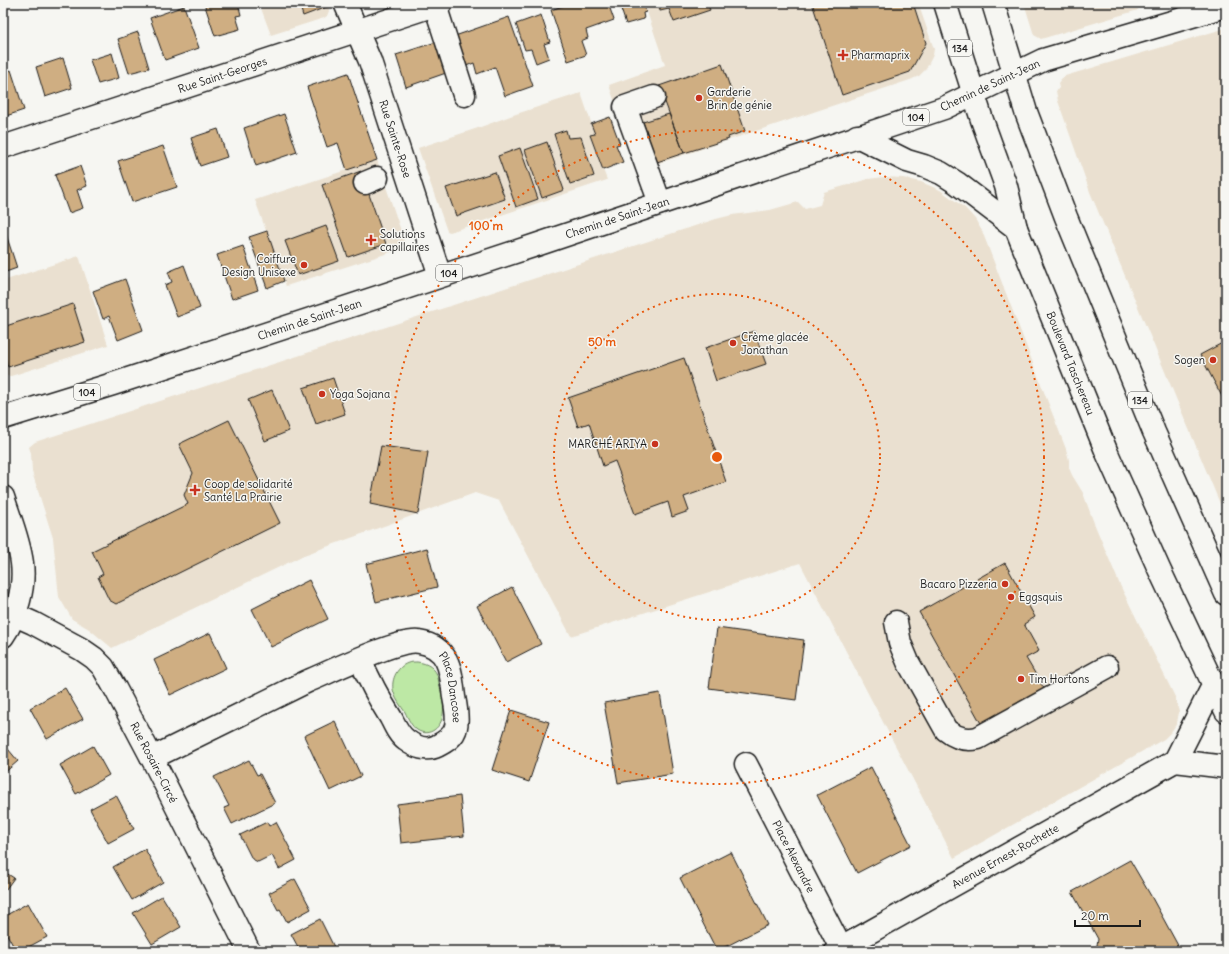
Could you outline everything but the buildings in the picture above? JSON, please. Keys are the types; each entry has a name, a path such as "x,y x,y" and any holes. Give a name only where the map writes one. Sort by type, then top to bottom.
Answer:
{"street":[{"name":"Rue Sainte-Rose","path":"345,3 370,61 440,276"},
{"name":"Boulevard Taschereau","path":"945,3 973,94 1006,186 1016,228 1107,453 1213,686 1226,711"},
{"name":"134","path":"993,3 1026,112 1096,292 1166,461 1226,594"},
{"name":"Rue Saint-Georges","path":"3,147 438,4"},
{"path":"438,4 464,95"},
{"name":"Chemin de Saint-Jean","path":"3,418 113,384 944,108 1043,60 1226,6"},
{"path":"654,97 625,107 660,203"},
{"path":"857,136 907,161 924,166 957,183 1016,228"},
{"path":"3,498 16,537 22,564 20,594 15,615 3,636"},
{"name":"Rue Rosaire-Circé","path":"15,615 81,648 103,667 152,758 249,951"},
{"path":"896,622 900,643 908,662 946,730 952,735 969,740 978,738 1107,667"},
{"name":"Place Dancose","path":"152,758 308,681 360,659 410,642 430,645 439,651 446,659 451,673 457,721 456,729 447,741 436,747 426,748 418,747 406,740 397,730 369,681 360,659"},
{"path":"1213,686 1175,761 1226,767"},
{"name":"Avenue Ernest-Rochette","path":"838,950 1175,761"},
{"name":"Place Alexandre","path":"746,764 838,950"}],"shaded area":[{"path":"259,3 328,3 329,11 327,16 324,18 271,35"},
{"path":"644,3 918,3 934,49 933,55 926,69 919,76 910,80 638,170 609,85 665,65"},
{"path":"1024,3 1136,3 1138,10 1041,39 1034,35"},
{"path":"1226,28 1226,518 1090,192 1058,101 1056,91 1059,88 1058,83 1065,76"},
{"path":"581,93 595,134 590,136 607,180 450,232 447,231 418,148"},
{"path":"377,160 402,234 405,245 404,248 286,286 255,200"},
{"path":"884,177 903,178 921,182 940,190 965,208 975,219 982,231 1066,449 1069,460 1069,468 1083,493 1120,585 1175,697 1179,712 1177,723 1164,739 954,858 800,563 571,636 499,501 475,493 304,555 112,648 89,629 72,619 59,597 53,538 32,472 31,453 29,447 35,442 716,219 732,215 770,210 798,202 805,209 820,205 824,192 868,179"},
{"path":"79,256 108,345 11,376 3,376 3,281"}],"green space":[{"path":"417,662 428,665 437,674 443,701 443,714 440,723 434,730 426,733 417,730 410,722 396,698 393,689 397,671 408,663"}],"place":[{"name":"Pharmaprix","path":"843,55"},
{"name":"Garderie Brin de génie","path":"699,98"},
{"name":"Solutions capillaires","path":"371,240"},
{"name":"Coiffure Design Unisexe","path":"304,265"},
{"name":"Crème glacée Jonathan","path":"733,343"},
{"name":"Sogen","path":"1213,360"},
{"name":"Yoga Sojana","path":"322,394"},
{"name":"MARCHÉ ARIYA","path":"655,444"},
{"name":"Coop de solidarité Santé La Prairie","path":"195,490"},
{"name":"Bacaro Pizzeria","path":"1005,584"},
{"name":"Eggsquis","path":"1011,597"},
{"name":"Tim Hortons","path":"1021,679"}]}
